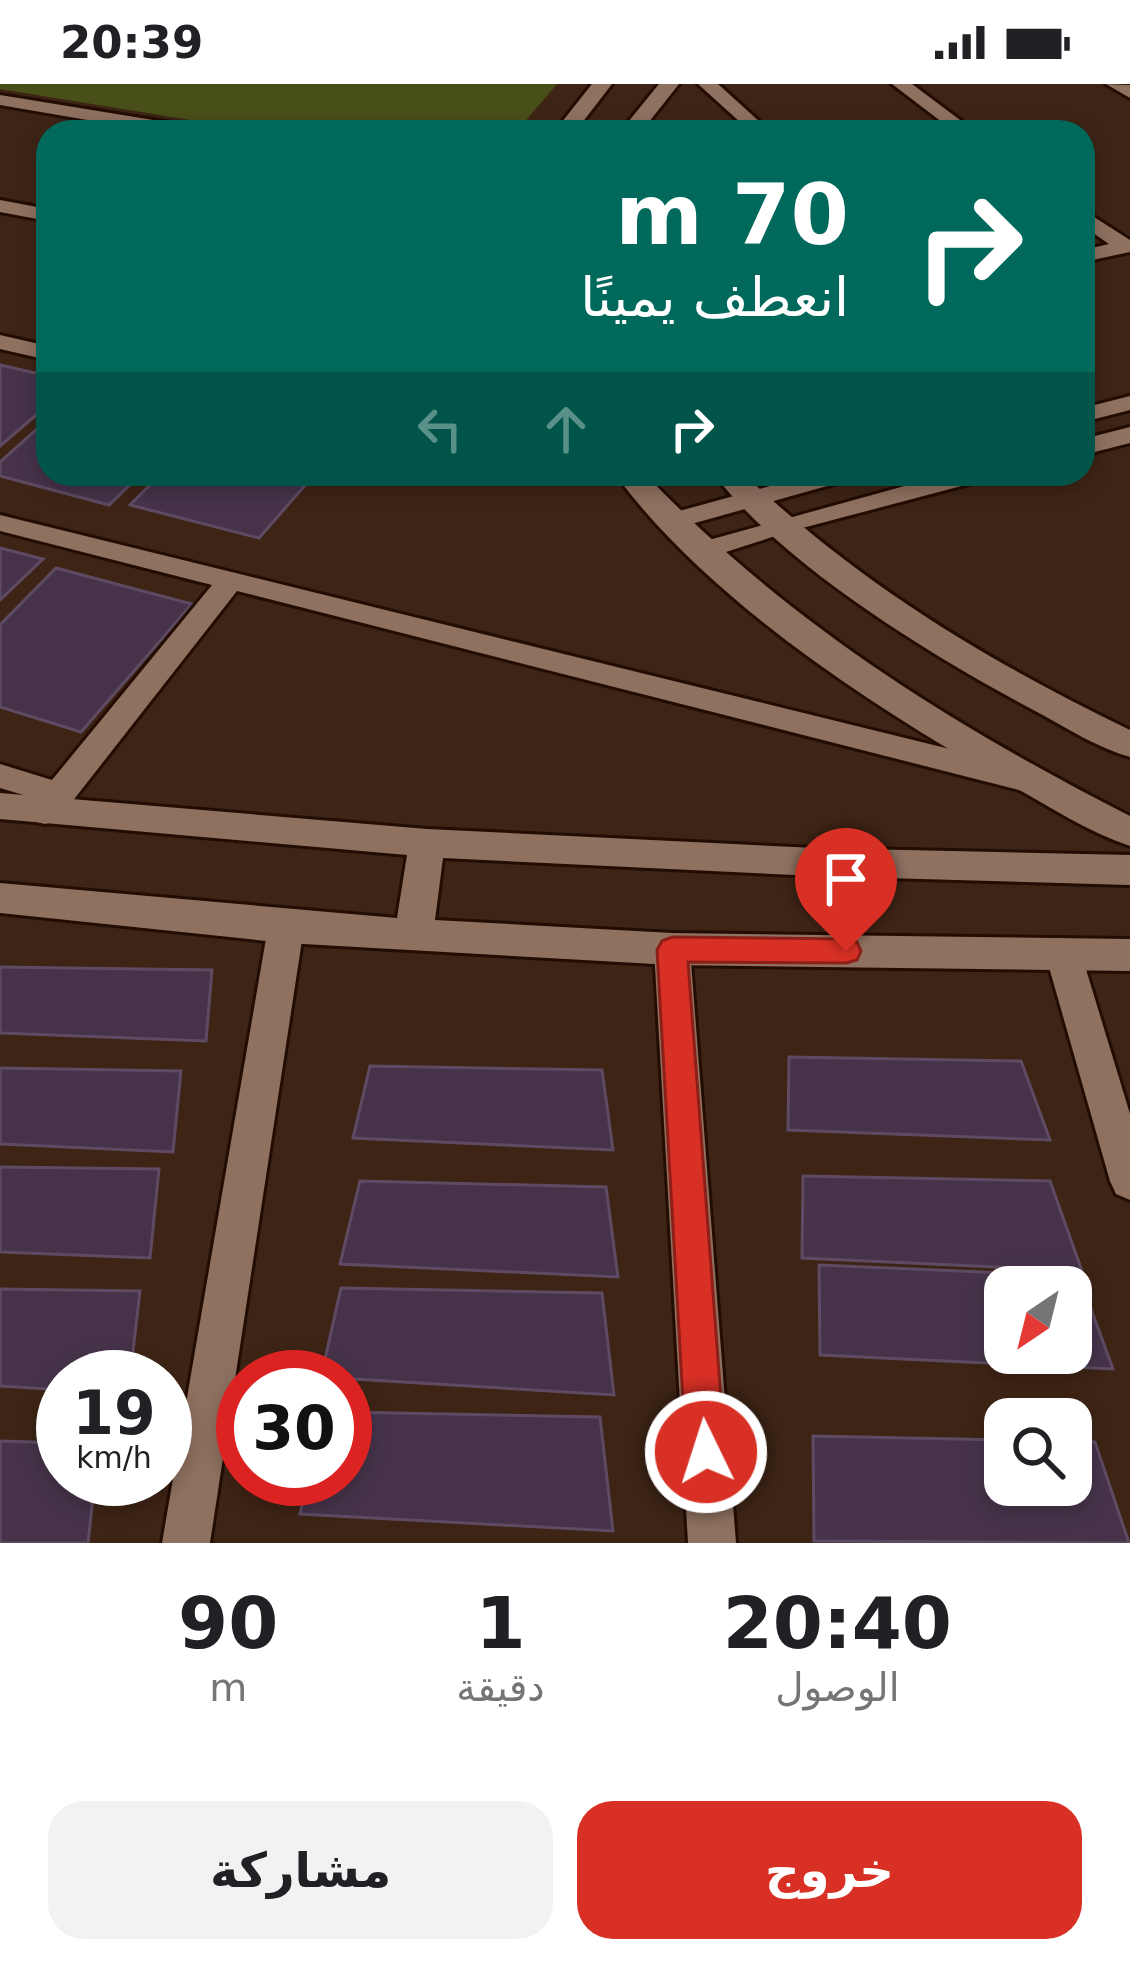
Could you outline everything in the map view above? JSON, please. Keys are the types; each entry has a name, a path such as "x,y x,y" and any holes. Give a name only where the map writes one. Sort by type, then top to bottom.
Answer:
{"street":[{"path":"574,120 602,84"},
{"path":"640,120 669,84"},
{"path":"707,84 748,120"},
{"path":"901,84 950,120"},
{"path":"1115,84 1130,93"},
{"path":"0,100 119,120"},
{"path":"0,206 36,213"},
{"path":"1095,224 1128,247"},
{"path":"1095,254 1128,247"},
{"path":"0,342 36,350"},
{"path":"1095,412 1130,403"},
{"path":"1095,445 1127,440"},
{"path":"634,486 701,551 817,649 914,714 1130,832"},
{"path":"739,486 838,572 938,641 1130,745"},
{"path":"670,522 794,486"},
{"path":"701,551 932,486"},
{"path":"0,524 1028,780"},
{"path":"52,803 230,580"},
{"path":"0,776 52,803"},
{"path":"0,806 52,803 427,843 815,862 1130,870"},
{"path":"414,935 427,843"},
{"path":"0,898 286,927 672,950 1130,955"},
{"path":"187,1543 286,927"},
{"path":"672,950 712,1543"},
{"path":"1064,953 1130,1181"}],"green space":[{"path":"0,84 557,84 526,120 190,120 0,89"}],"building":[{"path":"0,365 36,373 36,415 0,446"},
{"path":"36,430 36,486 0,476 0,462"},
{"path":"38,486 129,486 109,505"},
{"path":"149,486 304,486 259,538 130,505"},
{"path":"0,548 43,559 0,600"},
{"path":"56,568 192,604 81,732 0,707 0,625"},
{"path":"0,967 212,970 206,1041 0,1033"},
{"path":"789,1057 1021,1061 1050,1140 788,1130"},
{"path":"370,1066 602,1070 613,1150 353,1138"},
{"path":"0,1068 181,1071 173,1152 0,1144"},
{"path":"0,1167 159,1169 150,1258 0,1252"},
{"path":"803,1176 1050,1181 1080,1266 984,1266 802,1258"},
{"path":"360,1181 606,1187 618,1277 340,1264"},
{"path":"819,1265 984,1272 984,1363 820,1355"},
{"path":"341,1288 602,1293 614,1395 372,1380 372,1350 327,1350"},
{"path":"0,1289 140,1291 133,1350 36,1350 36,1388 0,1386"},
{"path":"1092,1312 1113,1369 1092,1368"},
{"path":"372,1413 600,1417 613,1531 300,1514 302,1506 372,1506"},
{"path":"813,1436 984,1440 984,1506 1092,1506 1095,1442 1129,1543 814,1541"},
{"path":"0,1441 36,1442 36,1506 92,1506 88,1543 0,1543"}],"route":[{"path":"706,1452 672,950 846,951"}]}
